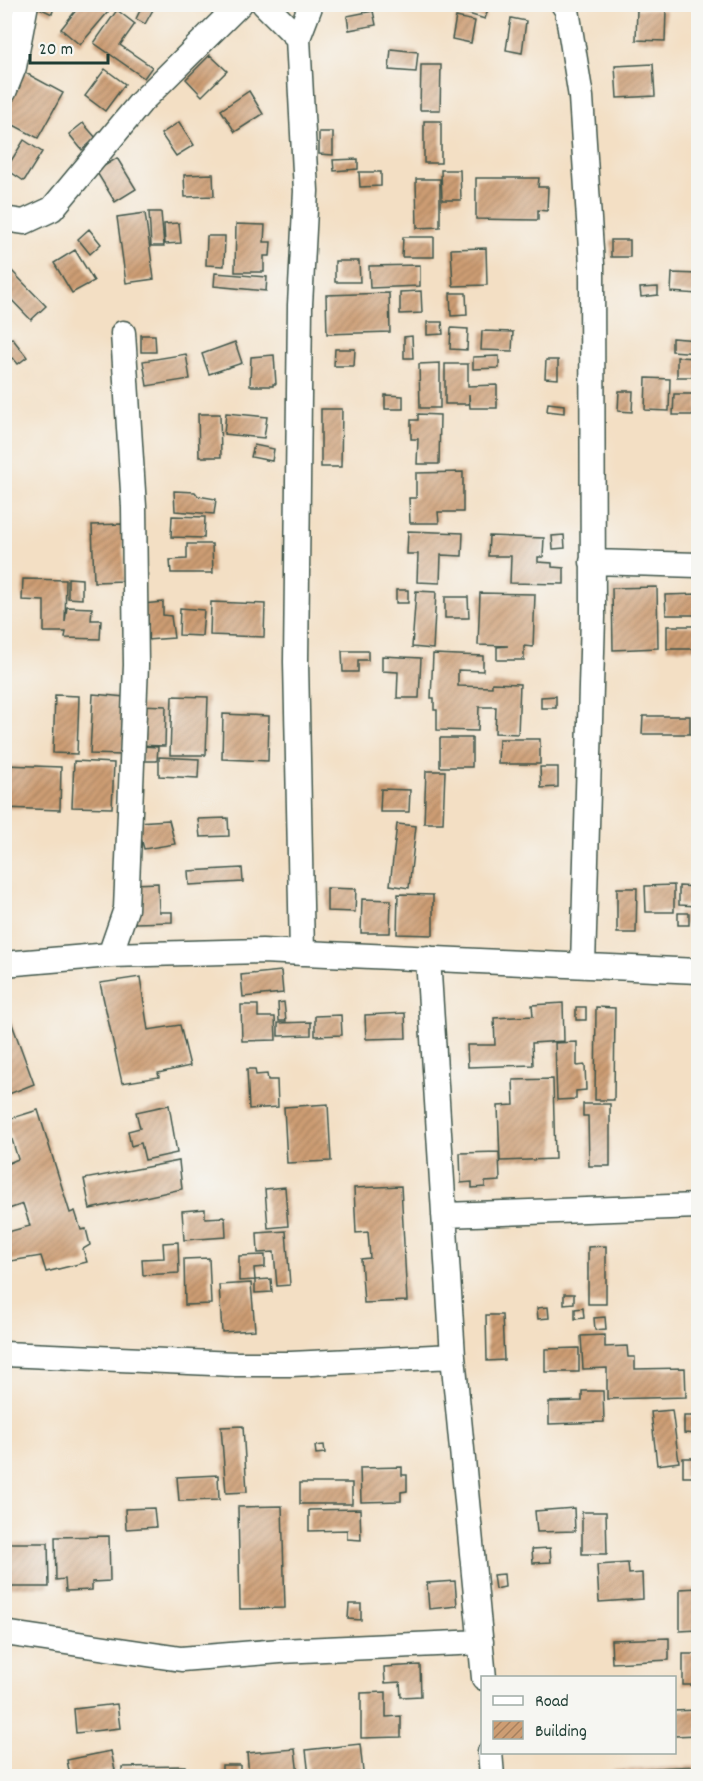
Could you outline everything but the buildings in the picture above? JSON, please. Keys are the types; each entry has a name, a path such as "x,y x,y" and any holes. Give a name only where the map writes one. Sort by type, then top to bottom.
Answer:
{"street":[{"path":"4,92 14,66 26,4"},
{"path":"4,219 24,222 52,209 141,102 240,4"},
{"path":"264,4 298,38"},
{"path":"302,953 296,662 300,305 306,191 298,38 310,4"},
{"path":"571,6 581,98 592,266 592,617 583,965"},
{"path":"110,955 126,909 136,665 134,507 123,333"},
{"path":"592,562 699,565"},
{"path":"4,964 110,955 262,951 699,970"},
{"path":"428,958 453,1356 484,1676"},
{"path":"444,1215 699,1206"},
{"path":"4,1354 235,1364 291,1364 453,1356"},
{"path":"4,1633 181,1659 280,1651 481,1642"},
{"path":"490,1754 492,1776"}]}
